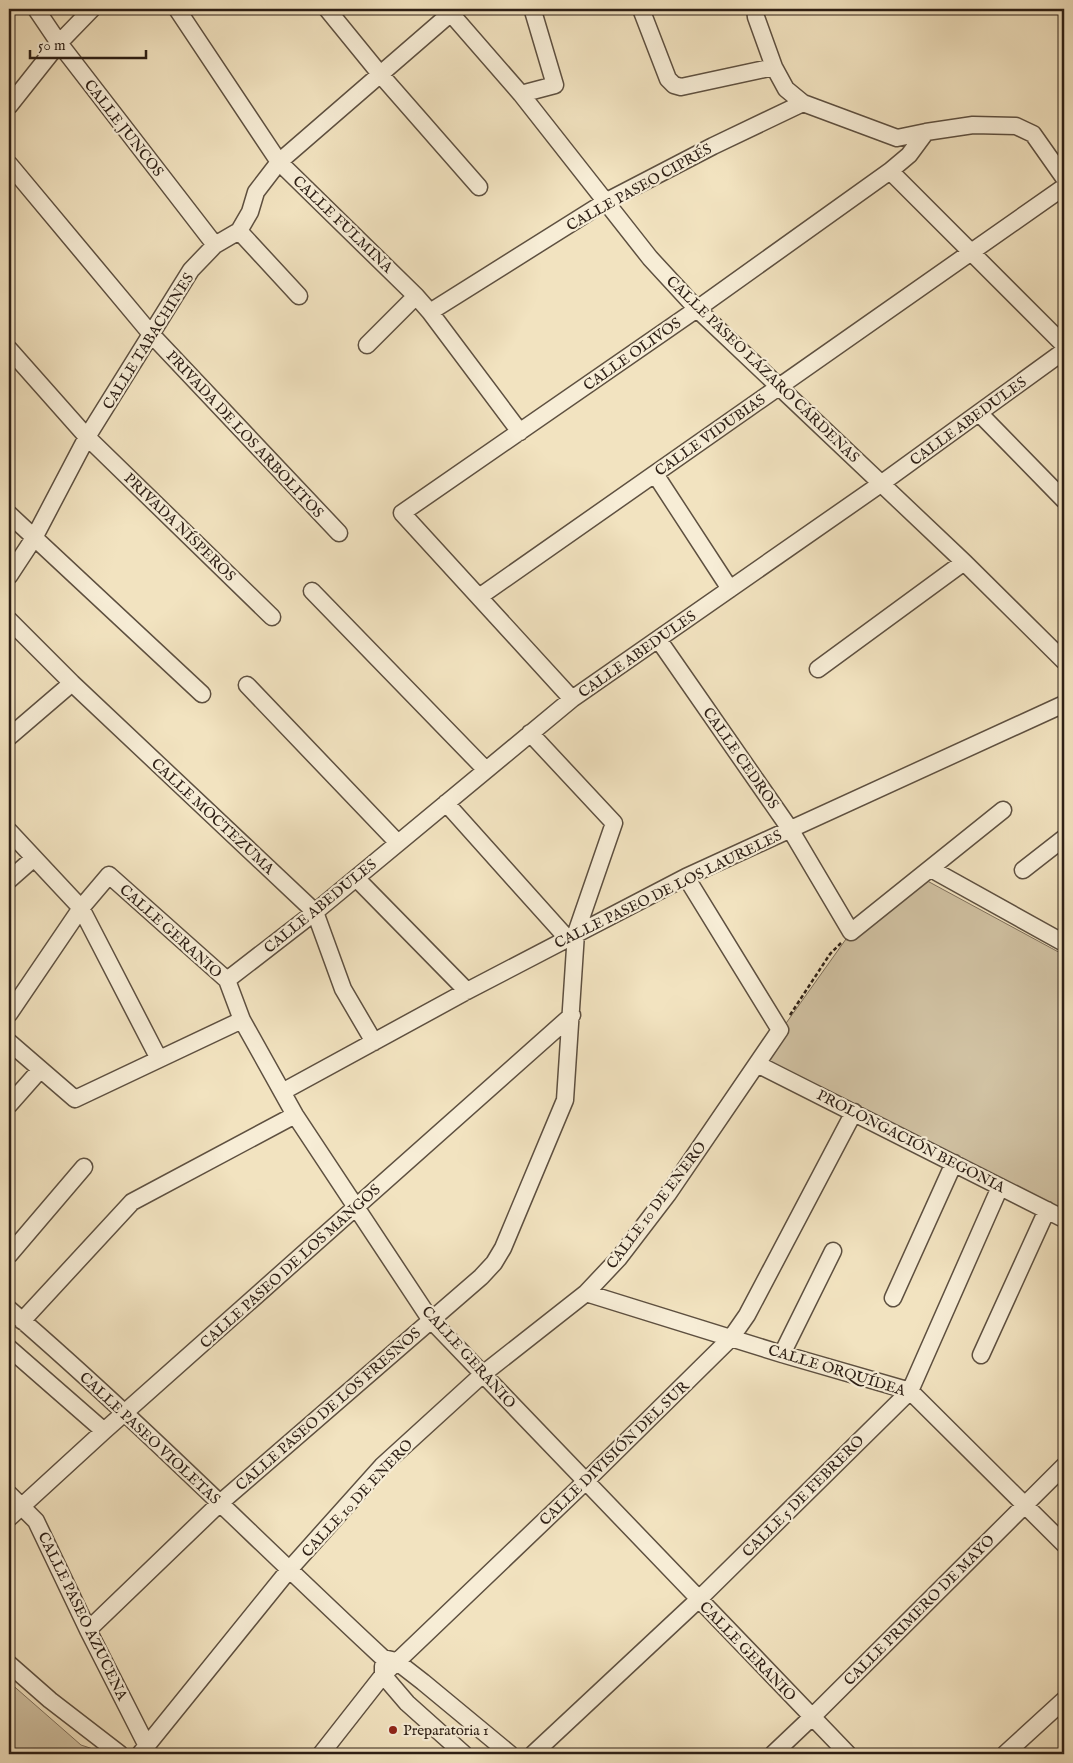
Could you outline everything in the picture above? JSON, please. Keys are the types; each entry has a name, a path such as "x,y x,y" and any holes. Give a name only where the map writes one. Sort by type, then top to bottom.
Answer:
{"street":[{"name":"CALLE JUNCOS","path":"36,9 59,43 215,245"},
{"path":"9,106 59,43 92,9"},
{"name":"CALLE FULMINA","path":"177,9 279,162 416,296 520,432"},
{"path":"327,9 380,74 479,187"},
{"path":"641,9 668,79 674,85 681,87 774,67"},
{"path":"755,9 756,17 774,67 786,88 803,103 896,138 972,125 1016,126 1033,134 1064,178"},
{"name":"CALLE TABACHINES","path":"9,576 34,538 88,437 191,270 215,245 239,230 250,212 256,192 279,162 449,11"},
{"name":"CALLE PASEO LÁZARO CÁRDENAS","path":"449,11 521,94 650,258 697,310 778,388 882,483 1064,661"},
{"path":"521,94 555,85 533,11"},
{"name":"CALLE PASEO CIPRÉS","path":"430,312 605,202 713,146 803,103"},
{"name":"CALLE OLIVOS","path":"479,597 402,513 697,310 890,171 909,155 926,132"},
{"name":"PRIVADA DE LOS ARBOLITOS","path":"9,164 151,334 339,533"},
{"path":"890,171 1064,345"},
{"name":"CALLE VIDUBIAS","path":"479,597 1064,187"},
{"path":"239,230 299,296"},
{"path":"367,345 416,296"},
{"name":"PRIVADA NÍSPEROS","path":"9,349 88,437 272,617"},
{"name":"CALLE ABEDULES","path":"227,980 316,912 572,699 882,483 1064,351"},
{"path":"980,412 1064,500"},
{"path":"655,474 730,588"},
{"path":"9,514 202,694"},
{"path":"818,669 964,562"},
{"path":"312,592 486,770"},
{"path":"479,597 572,699"},
{"name":"CALLE MOCTEZUMA","path":"9,620 72,683 316,912 343,989 374,1042"},
{"name":"CALLE CEDROS","path":"658,639 790,828 851,932"},
{"path":"9,737 72,683"},
{"path":"247,685 398,843"},
{"name":"CALLE PASEO DE LOS LAURELES","path":"282,1092 467,991 686,877 1064,704"},
{"name":"CALLE PASEO DE LOS FRESNOS","path":"88,1630 220,1503 430,1319 481,1277 494,1263 503,1248 565,1100 572,1015 572,936 614,823 530,733"},
{"path":"446,803 572,936"},
{"path":"851,932 1003,810"},
{"path":"9,831 81,908 159,1059"},
{"path":"1023,870 1064,838"},
{"path":"9,880 34,858"},
{"path":"930,868 1064,943"},
{"name":"CALLE GERANIO","path":"81,908 109,875 227,980 242,1020 282,1092 430,1319 848,1754"},
{"path":"686,877 780,1030"},
{"path":"356,878 467,991"},
{"path":"9,1014 81,908"},
{"name":"CALLE PASEO DE LOS MANGOS","path":"9,1518 104,1430 572,1015"},
{"path":"9,1042 75,1099 242,1020"},
{"name":"CALLE 10 DE ENERO","path":"143,1750 288,1570 382,1466 483,1374 586,1293 619,1258 668,1194 780,1030"},
{"name":"PROLONGACIÓN BEGONIA","path":"757,1064 1064,1219"},
{"path":"9,1105 40,1070"},
{"name":"CALLE DIVISIÓN DEL SUR","path":"321,1754 383,1675 389,1660 586,1481 731,1338 747,1315 854,1112"},
{"path":"22,1321 132,1202 296,1115"},
{"path":"893,1298 954,1163"},
{"path":"9,1255 84,1167"},
{"name":"CALLE 5 DE FEBRERO","path":"534,1754 699,1599 910,1391 1000,1187"},
{"path":"981,1355 1047,1210"},
{"path":"782,1354 833,1251"},
{"name":"CALLE ORQUÍDEA","path":"586,1293 782,1354 910,1391 1064,1544"},
{"name":"CALLE PASEO VIOLETAS","path":"9,1309 125,1413 288,1570 389,1660 424,1682 510,1754"},
{"name":"CALLE PASEO VIOLETAS","path":"9,1348 104,1430"},
{"name":"CALLE PRIMERO DE MAYO","path":"773,1754 1064,1466"},
{"name":"CALLE PASEO AZUCENA","path":"9,1494 36,1521 143,1750"},
{"path":"9,1664 50,1700 120,1754"},
{"path":"383,1675 406,1703 464,1754"},
{"path":"1005,1754 1064,1700"}],"path":[{"path":"780,1030 830,954 851,932"}],"shaded area":[{"path":"920,877 1064,955 1064,1219 757,1064 851,932"},
{"path":"9,1682 81,1745 96,1750 96,1754 9,1754"}],"place":[{"name":"Preparatoria 1","path":"393,1730"}]}
